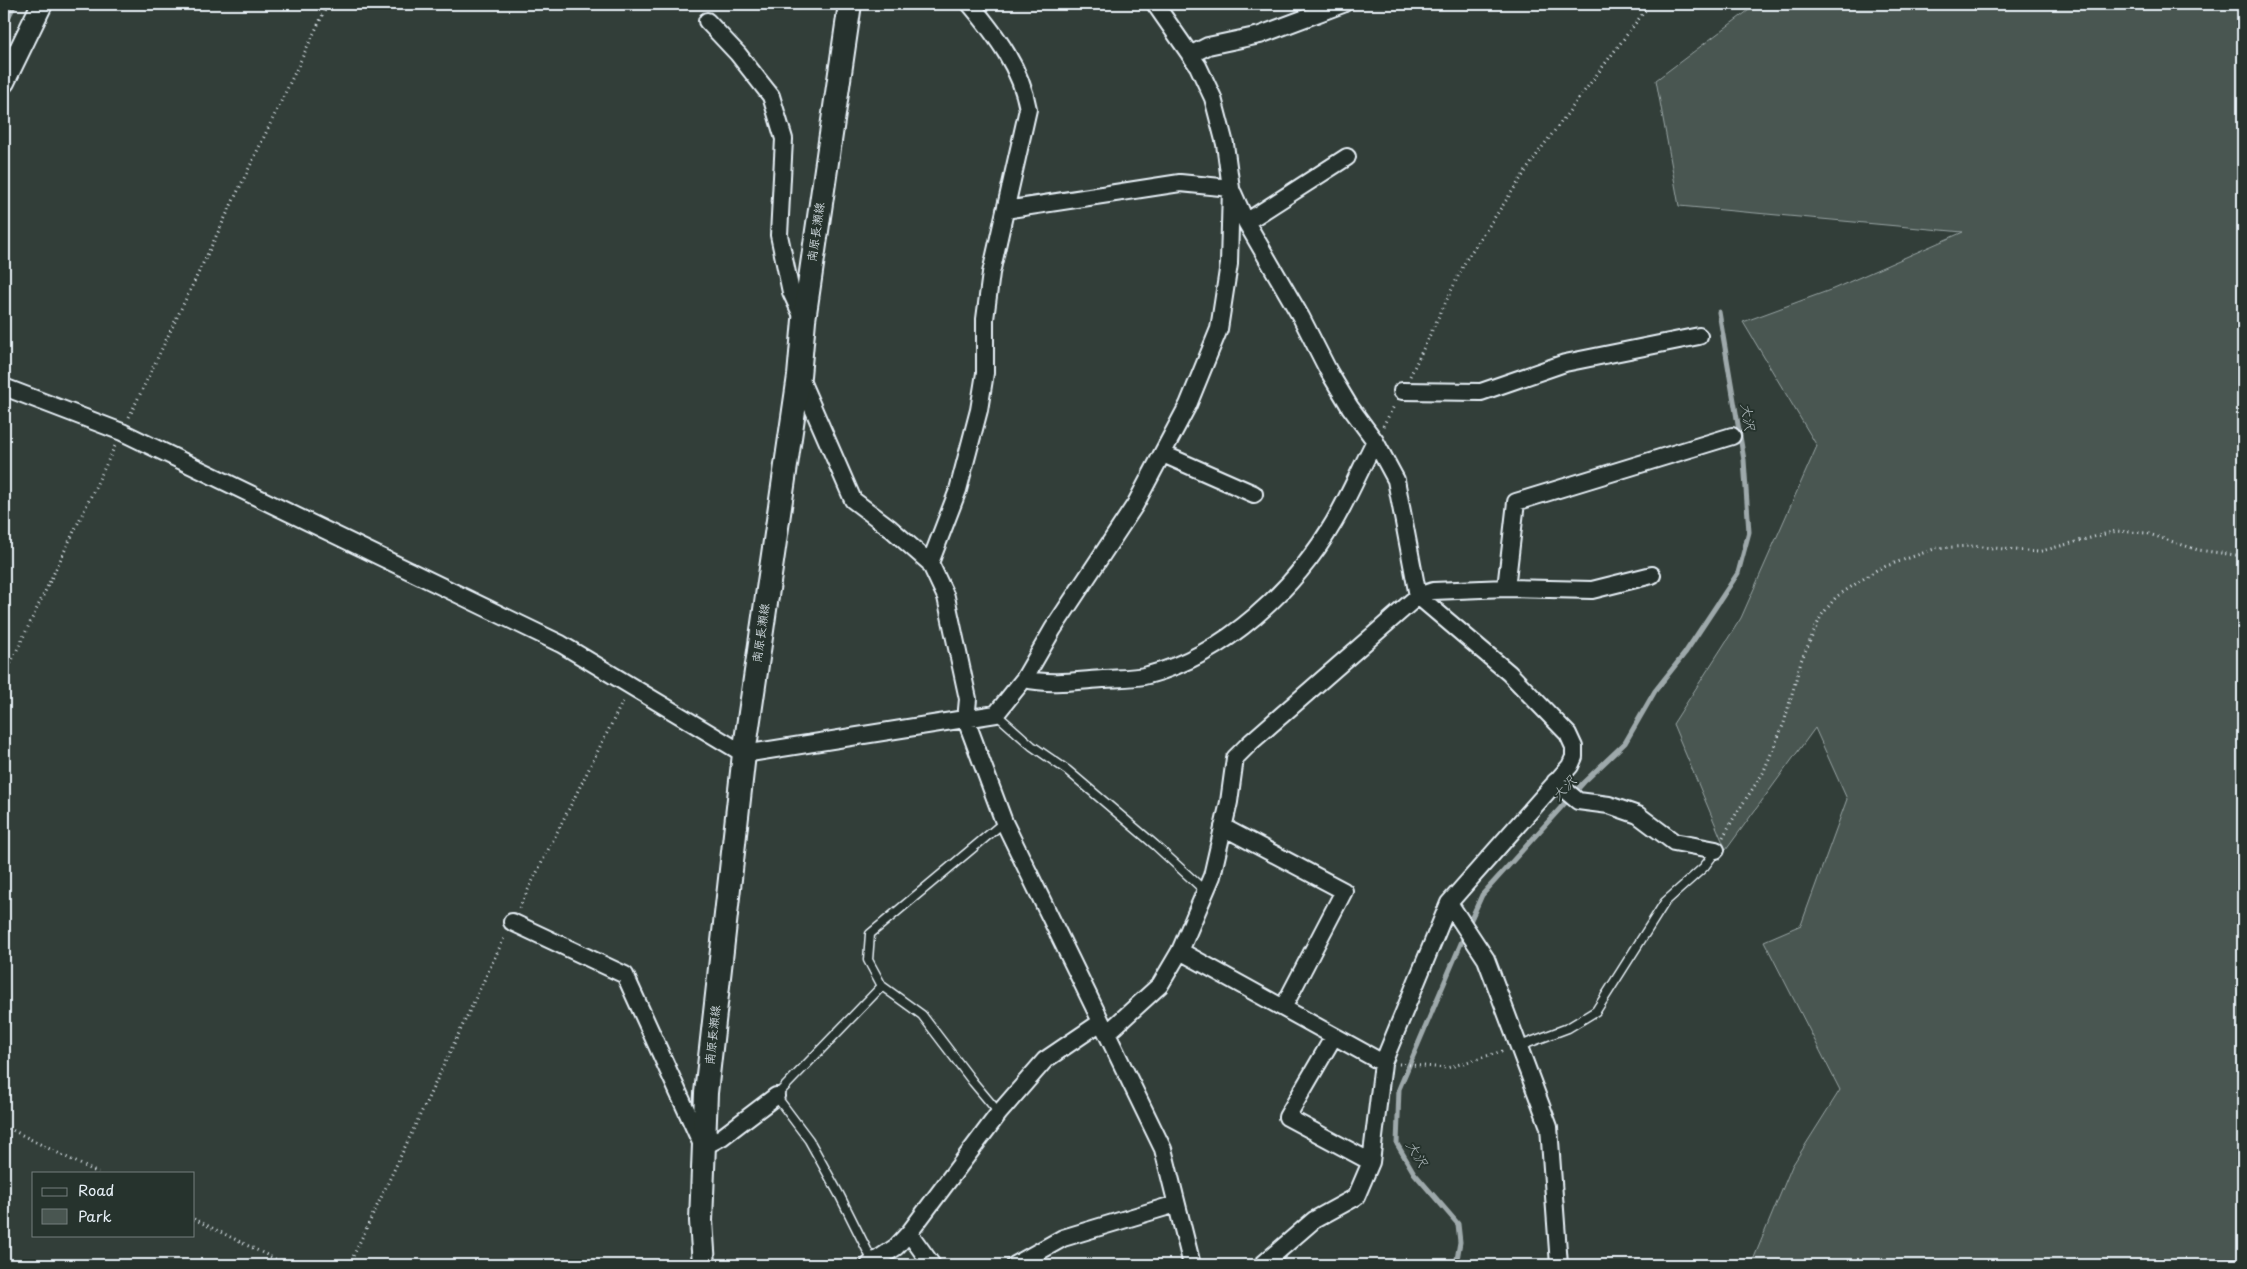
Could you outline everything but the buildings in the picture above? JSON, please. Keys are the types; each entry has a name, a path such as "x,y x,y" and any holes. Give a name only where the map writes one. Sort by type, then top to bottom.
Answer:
{"main road":[{"name":"南原長瀬線","path":"704,1265 701,1221 706,1093 744,754 799,376 804,320 850,4"}],"street":[{"path":"4,82 42,4"},
{"path":"930,563 958,490 979,410 985,373 985,319 991,273 1028,108 1025,88 1003,45 970,4"},
{"path":"4,388 122,432 562,644 744,754 996,714 1024,679 1053,629 1135,505 1188,405 1219,329 1229,264 1231,188 1226,144 1213,98 1190,55 1155,4"},
{"path":"1190,55 1208,46 1260,35 1343,4"},
{"path":"707,21 738,54 771,96 784,139 779,235 791,292 804,320"},
{"path":"1246,222 1347,158"},
{"path":"1005,210 1180,183 1231,188"},
{"path":"1231,188 1246,222 1301,317 1333,379 1350,407 1375,441 1396,480 1418,596 1509,673 1568,734 1574,747 1574,757 1570,766 1449,902 1383,1063 1371,1162 1356,1197 1314,1220 1262,1265"},
{"path":"1402,391 1481,392 1565,363 1699,336"},
{"path":"799,376 853,500 890,528 930,563 946,597 968,699 966,720 1004,822 1163,1149 1192,1265"},
{"path":"1506,588 1516,502 1732,436"},
{"path":"1024,679 1045,684 1147,675 1187,661 1224,642 1282,592 1305,565 1334,522 1375,441"},
{"path":"1163,454 1254,494"},
{"path":"871,1264 896,1247 909,1233 999,1113 1045,1060 1103,1027 1114,1027 1160,985 1180,951 1212,876 1229,802 1234,758 1250,742 1418,596 1433,591 1506,588 1592,590 1652,575"},
{"path":"1555,782 1578,801 1617,808 1638,815 1674,842 1716,850"},
{"path":"1223,827 1344,891 1283,1008"},
{"path":"1449,902 1486,959 1550,1127 1559,1265"},
{"path":"512,922 625,975 703,1147 722,1137 776,1096"},
{"path":"1180,951 1383,1063"},
{"path":"1334,1036 1287,1117 1371,1162"},
{"path":"1015,1265 1063,1238 1176,1204"},
{"path":"909,1233 932,1265"}],"lane":[{"path":"996,714 1032,746 1082,782 1205,891"},
{"path":"999,1113 922,1015 882,986 868,960 870,934 1004,822"},
{"path":"1520,1046 1568,1028 1596,1010 1665,902 1704,867 1716,850"},
{"path":"871,1264 840,1196 809,1140 776,1096 882,986"}],"path":[{"path":"4,677 328,4"},
{"path":"1375,441 1402,391 1466,260 1540,150 1650,4"},
{"path":"1716,850 1736,814 1763,773 1784,723 1801,661 1821,616 1836,597 1878,569 1937,548 1971,546 2038,552 2116,531 2146,533 2198,550 2243,556"},
{"path":"349,1265 512,922 631,685"},
{"path":"1383,1063 1446,1068 1520,1046"},
{"path":"4,1126 96,1172"},
{"path":"195,1220 287,1265"}],"green space":[{"path":"1757,4 2243,4 2243,1265 1751,1265 1792,1166 1840,1090 1764,941 1801,925 1847,799 1815,728 1726,850 1673,724 1741,618 1817,446 1743,322 1833,289 1963,232 1679,206 1656,80"}],"waterway":[{"path":"4,26 15,4"},
{"name":"大沢","path":"1468,926 1482,895 1584,782 1625,743 1655,691 1685,653 1738,573 1749,532 1744,460 1719,312"},
{"name":"大沢","path":"1456,1265 1460,1242 1458,1224 1414,1173 1397,1144 1399,1089 1465,934"}]}
